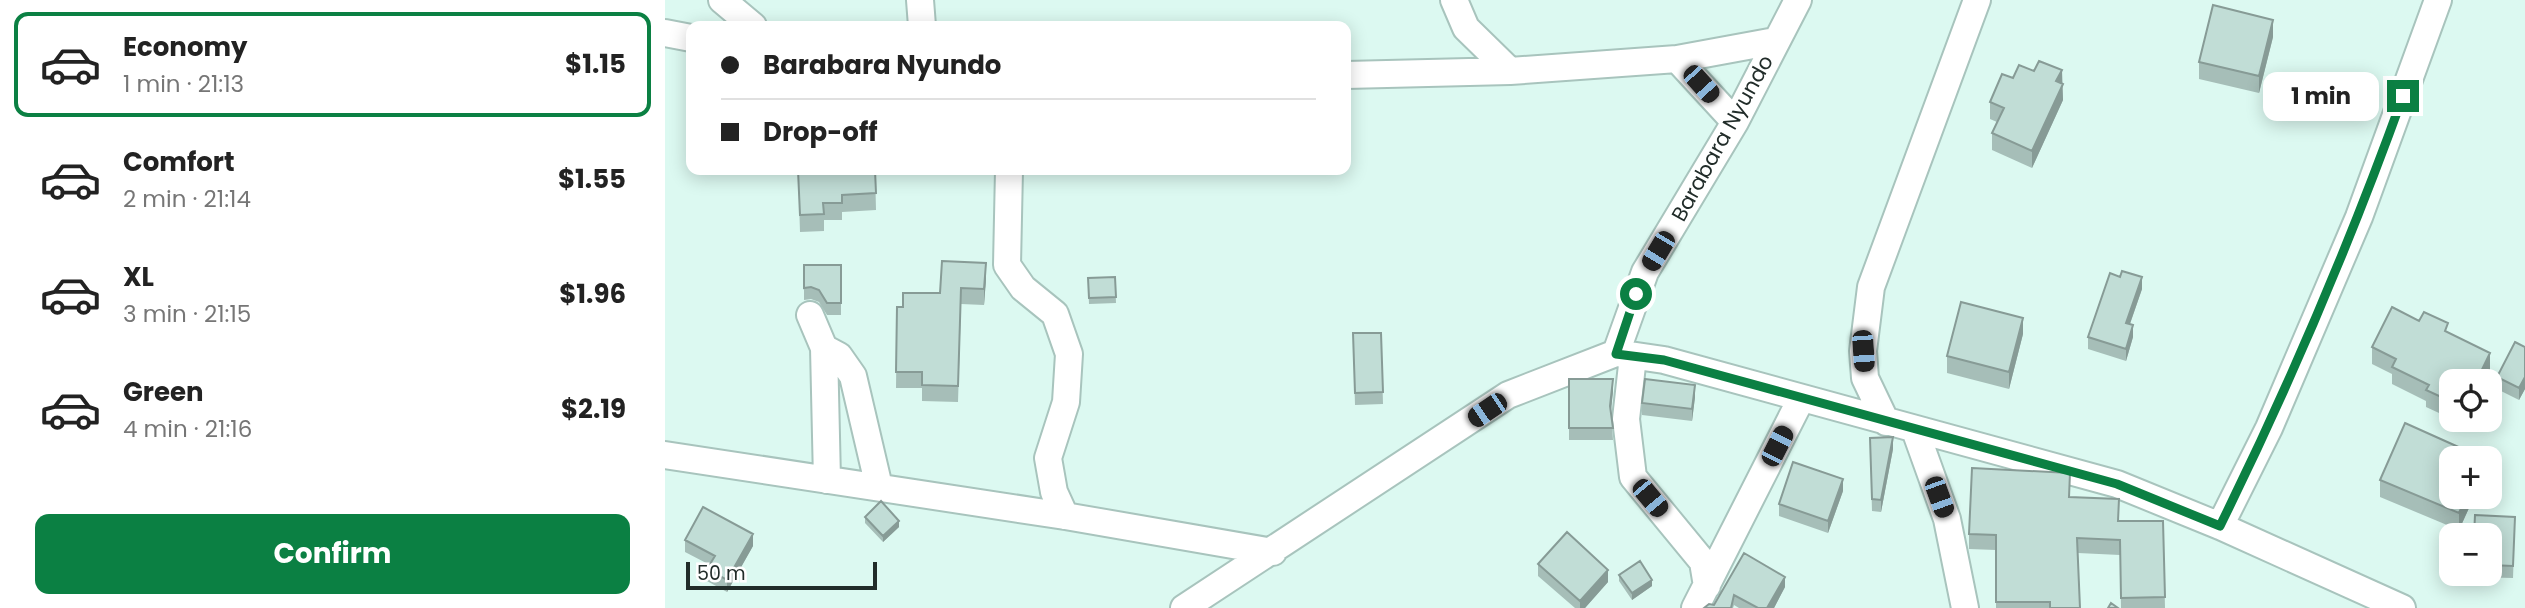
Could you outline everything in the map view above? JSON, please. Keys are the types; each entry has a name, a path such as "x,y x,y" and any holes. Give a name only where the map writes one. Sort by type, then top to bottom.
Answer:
{"street":[{"path":"722,0 747,21"},
{"path":"920,0 922,21"},
{"path":"1454,0 1467,28 1510,71"},
{"name":"Barabara Nyundo","path":"1701,597 1703,562 1633,477 1626,419 1624,355 1645,272 1735,122 1798,0"},
{"path":"1886,422 1865,378 1863,351 1871,287 1977,0"},
{"path":"2220,526 2269,428 2359,217 2438,0"},
{"path":"665,33 686,37"},
{"path":"1351,75 1510,71 1677,59 1775,41"},
{"path":"1677,59 1735,122"},
{"path":"1009,175 1007,265 1023,288 1055,314 1069,354 1066,402 1048,458 1054,492 1065,516"},
{"path":"810,315 824,348 827,480"},
{"path":"824,348 839,356 853,376 879,487"},
{"path":"1184,608 1508,395 1624,355 1664,360 2117,484 2220,526 2402,608"},
{"path":"1701,597 1801,399"},
{"path":"1915,430 1948,519 1965,608"},
{"path":"665,455 1065,516 1273,552"}],"building":[{"path":"2213,5 2273,20 2259,76 2199,62"},
{"path":"2039,61 2062,70 2056,81 2063,84 2032,151 1992,133 2004,108 1990,102 2002,74 2013,78 2019,65 2034,71"},
{"path":"798,175 875,175 876,193 842,195 842,203 823,203 824,214 800,215"},
{"path":"942,261 986,263 984,289 961,288 958,386 922,385 922,372 896,372 897,307 903,307 903,293 940,293"},
{"path":"804,265 841,265 841,303 827,303 819,290 804,288"},
{"path":"2122,271 2142,277 2126,323 2133,325 2126,349 2088,337 2110,273 2120,277"},
{"path":"1115,277 1116,297 1089,298 1088,278"},
{"path":"1961,302 2023,318 2009,372 1947,356"},
{"path":"2392,307 2419,321 2424,312 2448,323 2445,331 2490,353 2482,369 2439,369 2439,396 2426,390 2429,385 2392,367 2396,359 2372,347"},
{"path":"1353,333 1381,333 1383,392 1355,393"},
{"path":"2515,342 2525,347 2525,377 2519,388 2502,380 2501,369"},
{"path":"1569,379 1613,379 1610,406 1613,428 1569,428"},
{"path":"1645,379 1695,385 1692,409 1642,403"},
{"path":"2405,423 2456,446 2439,446 2439,505 2380,480"},
{"path":"1893,437 1881,500 1872,499 1870,438"},
{"path":"1793,462 1843,479 1828,521 1779,504"},
{"path":"1972,468 2070,473 2069,497 2119,499 2118,521 2163,521 2165,597 2121,598 2120,540 2077,538 2080,608 2050,608 2050,602 1996,602 1996,535 1969,534"},
{"path":"881,501 899,521 883,536 865,517"},
{"path":"703,507 753,534 727,580 707,569 715,556 685,540"},
{"path":"2475,515 2515,517 2513,566 2502,566 2502,523 2475,523"},
{"path":"1567,532 1608,570 1580,601 1538,564"},
{"path":"1744,553 1785,577 1767,608 1758,608 1734,595 1731,608 1704,608 1709,604 1714,605"},
{"path":"1640,561 1652,580 1632,593 1619,575"}],"route":[{"path":"1636,294 1616,354 1664,360 2117,484 2220,526 2269,428 2359,217 2403,96"}]}
